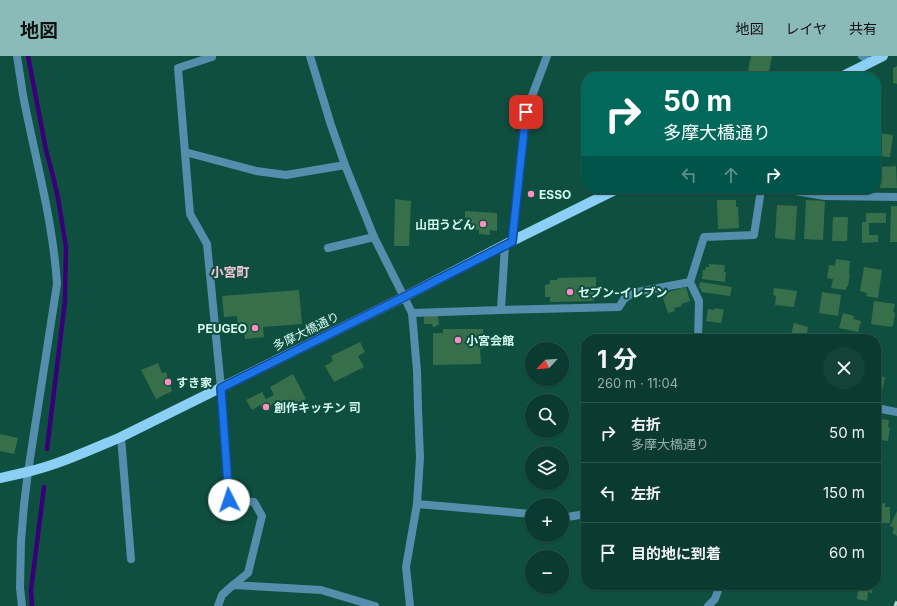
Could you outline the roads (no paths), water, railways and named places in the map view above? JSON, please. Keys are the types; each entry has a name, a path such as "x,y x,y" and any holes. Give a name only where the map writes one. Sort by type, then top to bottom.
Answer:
{"main road":[{"path":"851,72 883,56"},
{"name":"多摩大橋通り","path":"0,478 28,472 88,452 121,437 404,297 607,194"}],"street":[{"path":"17,56 23,95 45,200 54,252 57,284 28,472 21,541 20,588 22,606"},
{"path":"212,56 178,68 190,214 207,244 221,388 229,500 254,502 262,516 248,573 222,595 218,606"},
{"path":"310,56 345,165 374,237 412,313 417,371 420,458 417,504 406,567 410,606"},
{"path":"501,310 508,243 526,112 548,56"},
{"path":"862,56 871,62"},
{"path":"185,152 256,171 286,174 345,165"},
{"path":"698,334 699,301 690,282 704,237 754,235 759,194"},
{"path":"813,194 825,196 897,197"},
{"path":"328,248 374,237"},
{"path":"412,313 619,307 624,299 632,293 690,282"},
{"path":"881,409 897,412"},
{"path":"121,437 131,559"},
{"path":"417,504 525,513"},
{"path":"569,517 581,515"},
{"path":"233,585 321,590 375,606"},
{"path":"708,606 715,599 718,590"}],"waterway":[{"path":"28,56 46,150 58,198 66,247 65,301 47,449"},
{"path":"32,606 31,590 44,487"}],"railway":[{"path":"895,606 897,601"}],"place":[{"name":"ESSO","path":"531,194"},
{"name":"山田うどん","path":"483,224"},
{"name":"セブン-イレブン","path":"570,292"},
{"name":"PEUGEO","path":"255,328"},
{"name":"小宮会館","path":"458,340"},
{"name":"すき家","path":"168,382"},
{"name":"創作キッチン 司","path":"266,407"}],"district":[{"name":"小宮町","path":"230,272"}]}
